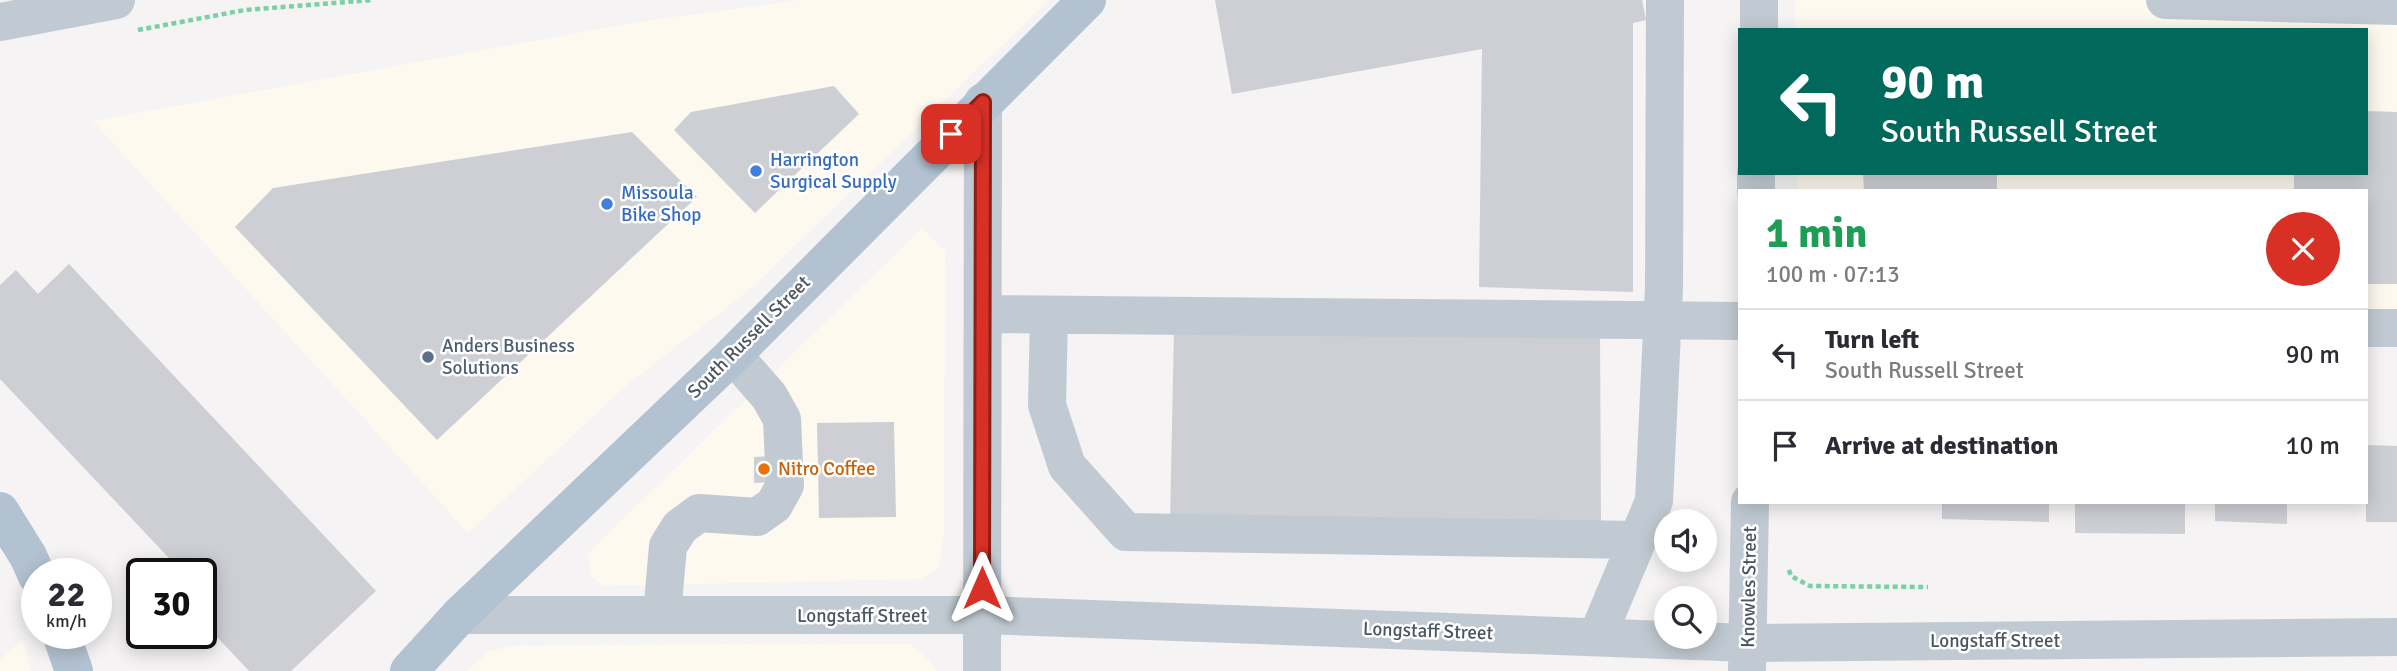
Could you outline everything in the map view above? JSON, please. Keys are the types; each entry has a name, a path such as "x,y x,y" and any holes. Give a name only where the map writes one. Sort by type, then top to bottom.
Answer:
{"main road":[{"name":"South Russell Street","path":"409,671 460,615 733,355 1087,0"},
{"path":"0,511 29,558"},
{"path":"66,649 74,671"}],"street":[{"path":"1597,637 1654,501 1662,320 1665,0"},
{"path":"1759,0 1759,28"},
{"path":"2165,0 2397,6"},
{"path":"0,22 126,15"},
{"path":"982,671 983,102"},
{"path":"983,314 1738,321"},
{"path":"1049,315 1047,405 1068,466 1126,532 1637,540"},
{"path":"2368,328 2397,328"},
{"path":"662,615 668,546 680,527 699,513 757,517 774,505 785,485 782,419 769,396 733,355"},
{"name":"Knowles Street","path":"1748,657 1750,504"},
{"name":"Longstaff Street","path":"460,615 982,615 1597,637 1748,657 2397,637"}],"path":[{"path":"126,15 244,10 368,0"},
{"path":"1787,564 1791,576 1810,586 1928,587"}],"shaded area":[{"path":"800,0 1049,0 747,292 629,383 468,533 93,121 637,22"},
{"path":"1795,0 2397,0 2397,328 2368,328 2368,189 1797,189 1797,175 2368,175 2368,28 1795,28"},
{"path":"922,228 945,250 944,533 939,567 922,579 603,586 590,574 588,553"},
{"path":"21,641 21,649 26,649 31,671 0,671 0,660"},
{"path":"910,644 929,660 936,671 466,671 490,651 516,645"}],"building":[{"path":"1215,0 1642,0 1646,20 1633,23 1633,292 1479,287 1482,49 1232,94"},
{"name":"Harrington Surgical Supply","path":"834,86 859,114 755,213 674,130 691,112"},
{"path":"2368,111 2397,112 2397,284 2368,284 2368,189 2294,189 2294,175 2368,175"},
{"path":"632,132 697,197 437,440 235,227 273,188"},
{"path":"1863,175 1997,175 1997,189 1864,189"},
{"path":"69,264 376,591 291,671 249,671 217,637 217,558 169,558 0,379 0,285 16,270 38,294"},
{"path":"1174,330 1600,334 1601,524 1170,523"},
{"path":"894,422 896,517 819,518 817,423"},
{"path":"2368,445 2397,446 2397,522 2366,522"},
{"name":"Nitro Coffee","path":"774,456 773,482 754,483 754,457"},
{"path":"1942,504 2049,504 2049,522 1942,519"},
{"path":"2075,504 2185,504 2185,534 2075,533"},
{"path":"2215,504 2287,504 2287,524 2215,521"}],"place":[{"name":"Harrington Surgical Supply","path":"756,171"},
{"name":"Missoula Bike Shop","path":"607,204"},
{"name":"Anders Business Solutions","path":"428,357"},
{"name":"Nitro Coffee","path":"764,469"}],"route":[{"path":"951,134 983,102 982,588"}]}
